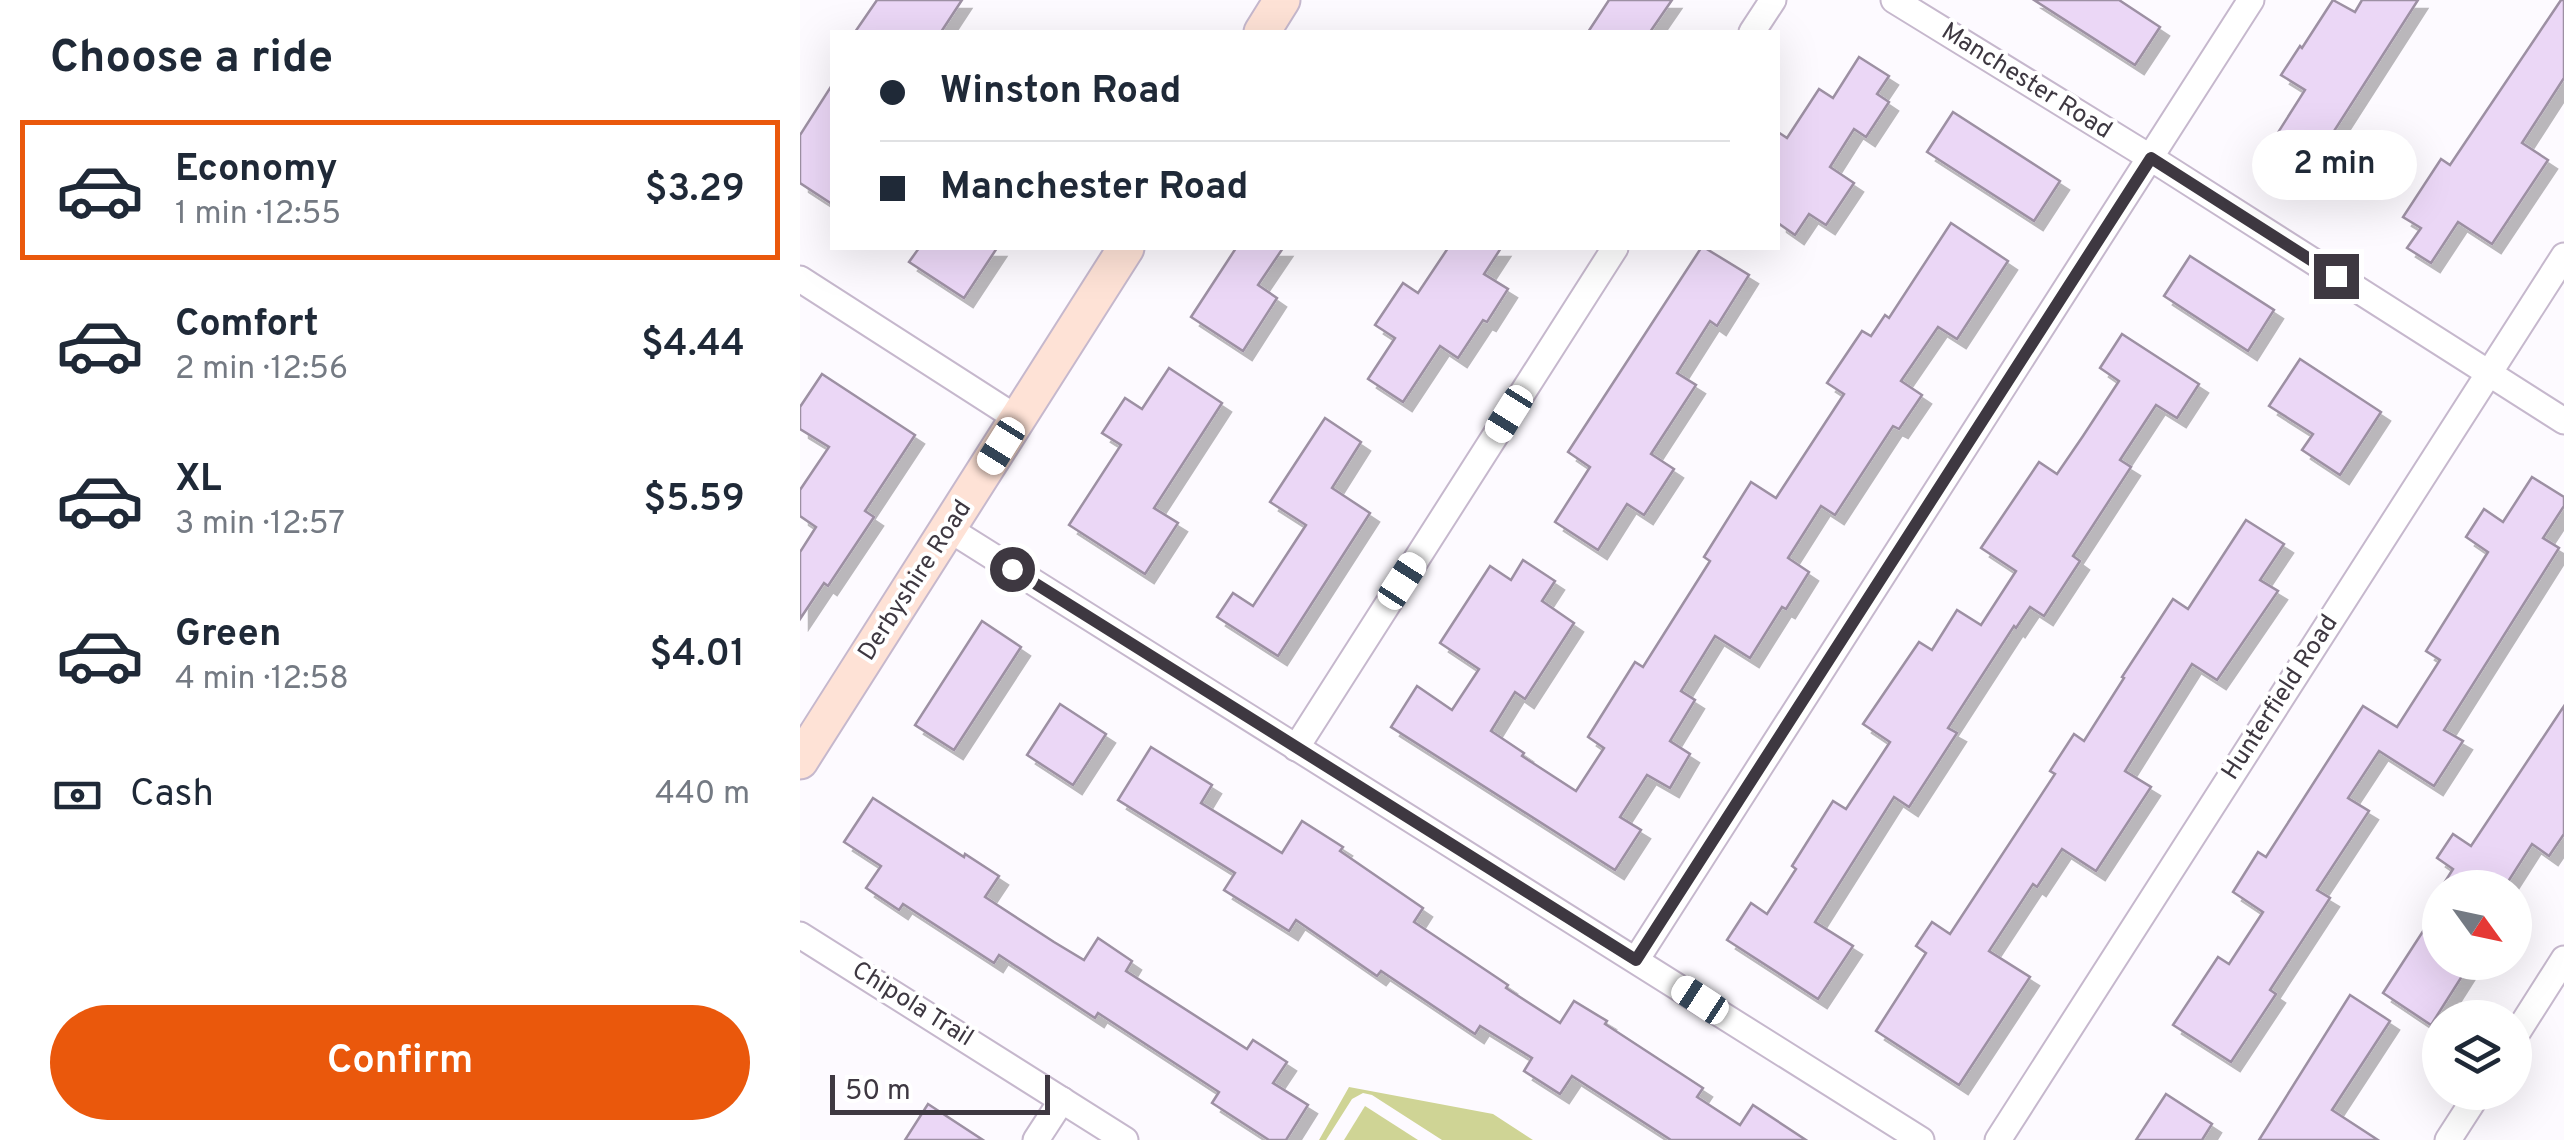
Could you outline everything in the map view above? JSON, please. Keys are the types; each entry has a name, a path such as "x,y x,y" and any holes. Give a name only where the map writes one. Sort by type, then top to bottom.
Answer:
{"street":[{"path":"1263,30 1282,0"},
{"path":"1753,30 1773,0"},
{"name":"Manchester Road","path":"1894,0 2564,421"},
{"path":"1636,960 2251,0"},
{"name":"Derbyshire Road","path":"800,761 1125,250"},
{"path":"1296,748 1614,250"},
{"name":"Hunterfield Road","path":"1998,1140 2564,256"},
{"path":"800,280 1018,419"},
{"path":"949,529 1922,1140"},
{"name":"Chipola Trail","path":"800,935 1125,1140"},
{"path":"2532,1009 2564,959"},
{"path":"1036,1140 1062,1100"},
{"path":"2448,1140 2467,1110"}],"green space":[{"path":"1349,1087 1493,1114 1533,1140 1442,1140 1363,1093 1352,1099 1326,1140 1319,1140"},
{"path":"1365,1106 1418,1140 1344,1140"}],"building":[{"path":"877,0 962,0 942,30 856,30"},
{"path":"1609,0 1672,0 1651,30 1589,30"},
{"path":"2034,0 2119,0 2160,27 2135,65"},
{"path":"2333,0 2355,12 2362,0 2418,0 2304,178 2265,153 2305,90 2281,75"},
{"path":"2561,0 2564,78 2522,143 2548,160 2492,244 2458,222 2431,263 2407,248 2421,228 2403,217 2441,159 2450,165"},
{"path":"1859,57 1889,76 1877,94 1889,102 1866,137 1854,129 1830,167 1854,183 1826,225 1809,214 1795,235 1780,224 1780,133 1787,138 1819,89 1833,98"},
{"path":"830,88 830,203 800,183 800,135"},
{"path":"1953,112 2060,181 2034,221 1927,152"},
{"path":"1951,223 2008,261 1957,339 1938,327 1901,381 1922,395 1899,429 1893,426 1835,515 1821,506 1788,558 1809,572 1750,658 1715,636 1681,691 1695,700 1670,741 1690,754 1670,788 1647,775 1620,817 1641,830 1615,870 1391,727 1417,686 1452,710 1479,669 1440,643 1490,566 1511,580 1523,560 1555,581 1542,601 1574,623 1525,699 1515,692 1491,731 1576,791 1604,748 1588,737 1635,662 1643,667 1710,561 1704,557 1751,482 1776,498 1844,394 1827,383 1862,331 1871,336 1885,315 1889,318"},
{"path":"918,250 996,250 964,298 909,262"},
{"path":"1235,250 1282,250 1258,285 1277,298 1243,351 1191,317"},
{"path":"1447,250 1500,250 1484,274 1508,289 1458,358 1440,346 1403,402 1368,379 1395,338 1375,325 1403,283 1418,293"},
{"path":"1700,250 1708,250 1749,275 1717,326 1710,321 1677,373 1696,385 1651,454 1674,469 1644,515 1627,504 1598,550 1555,522 1590,467 1568,452"},
{"path":"2190,256 2274,310 2248,351 2164,296"},
{"path":"2122,334 2199,384 2177,418 2156,405 2120,460 2131,467 2073,556 2080,561 2044,616 2030,607 2014,626 1948,728 1957,733 1909,807 1894,797 1815,922 1853,946 1818,999 1727,940 1751,903 1767,914 1833,801 1846,809 1890,742 1863,724 1919,642 1932,650 1957,610 1981,625 2016,571 1981,548 2039,462 2057,474 2083,436 2119,381 2100,368"},
{"path":"2300,359 2381,412 2340,475 2302,450 2313,434 2269,406"},
{"path":"1169,368 1222,403 1154,508 1178,523 1145,574 1069,525 1121,445 1102,433 1125,398 1142,409"},
{"path":"822,374 915,435 865,511 874,517 828,586 824,583 800,619 800,552 816,527 800,516 800,490 829,447 800,429 800,407"},
{"path":"1325,418 1361,442 1332,488 1370,513 1278,656 1217,617 1233,593 1253,606 1306,525 1270,502"},
{"path":"2532,477 2564,497 2564,506 2543,538 2559,548 2444,730 2463,741 2434,786 2379,751 2348,798 2369,811 2317,890 2330,898 2270,990 2276,994 2231,1062 2173,1025 2218,957 2229,964 2263,912 2233,892 2258,852 2266,857 2363,706 2397,727 2440,660 2426,651 2488,552 2466,537 2484,509 2503,522"},
{"path":"2246,520 2284,544 2260,580 2278,591 2217,680 2192,664 2125,771 2151,787 2096,871 2062,849 2037,887 2033,884 1989,951 2030,977 1959,1085 1876,1031 1926,953 1916,946 1932,922 1950,934 2055,774 2050,771 2074,734 2084,741 2173,599 2188,609"},
{"path":"982,621 1021,647 954,750 915,725"},
{"path":"1060,704 1106,734 1073,785 1027,755"},
{"path":"2564,706 2564,834 2549,856 2532,844 2515,870 2452,870 2437,858 2453,834 2471,846"},
{"path":"1151,747 1212,785 1201,803 1282,853 1302,821 1343,847 1340,851 1423,908 1414,922 1560,1023 1574,1001 1703,1088 1697,1097 1740,1125 1753,1105 1806,1140 1671,1140 1572,1076 1560,1094 1524,1071 1532,1058 1480,1026 1475,1034 1381,971 1377,976 1296,920 1289,931 1224,890 1235,873 1118,800"},
{"path":"873,798 999,876 985,897 1054,942 1084,960 1098,938 1132,961 1126,971 1247,1049 1253,1040 1287,1062 1273,1083 1308,1105 1286,1140 1269,1140 1212,1103 1219,1092 1098,1013 1095,1018 999,955 994,963 903,904 899,910 866,888 881,866 844,842"},
{"path":"2422,933 2422,980 2460,980 2447,1000 2422,1000 2422,1019 2383,993"},
{"path":"2350,995 2390,1021 2332,1110 2378,1140 2259,1140"},
{"path":"2166,1094 2212,1124 2202,1140 2136,1140"},
{"path":"928,1104 983,1140 905,1140"}],"route":[{"path":"1012,569 1636,960 2151,158 2336,276"}]}
